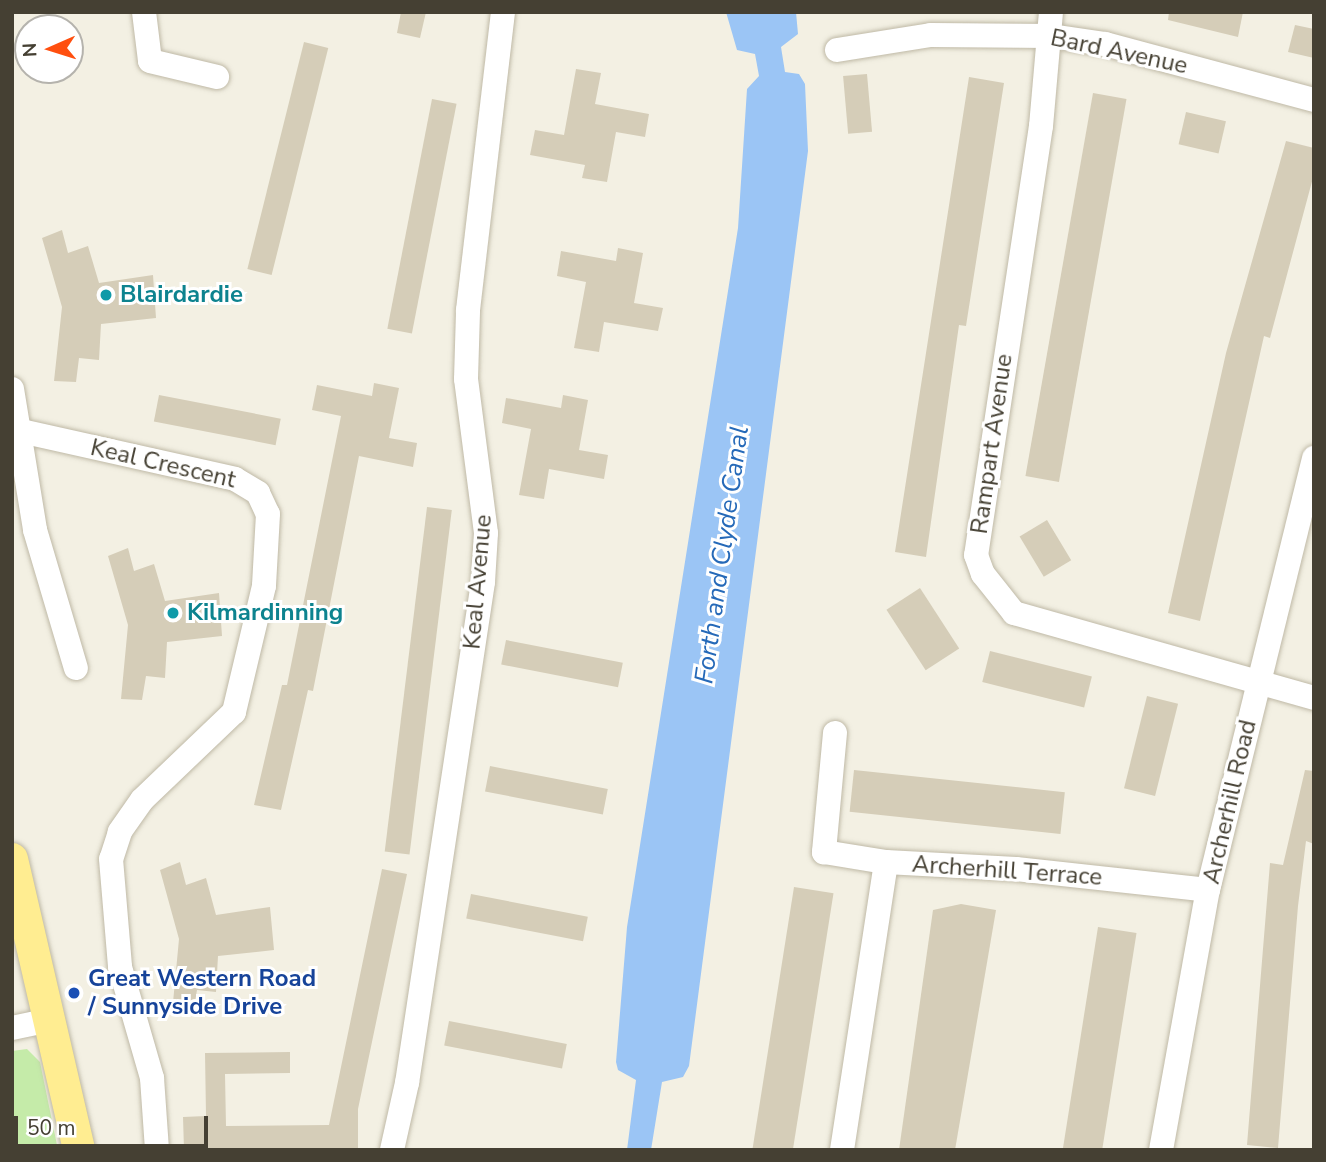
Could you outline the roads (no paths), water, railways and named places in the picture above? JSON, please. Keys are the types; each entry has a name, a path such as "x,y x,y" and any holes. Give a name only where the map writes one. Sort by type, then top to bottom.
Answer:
{"main road":[{"path":"12,859 79,1150"}],"street":[{"path":"144,12 150,61 216,77"},
{"name":"Keal Avenue","path":"392,1150 483,582 486,533 466,379 468,310 503,12"},
{"name":"Bard Avenue","path":"837,50 931,35 1051,24 1105,44 1314,100"},
{"name":"Rampart Avenue","path":"1051,24 976,555 983,574 1014,612 1314,698"},
{"path":"12,389 21,431 35,530 76,667"},
{"name":"Keal Crescent","path":"21,431 243,482 258,492 268,514 264,586 234,712 142,800 120,832 111,859 120,967 152,1078 157,1150"},
{"name":"Archerhill Road","path":"1161,1150 1209,890 1314,458"},
{"path":"835,733 824,852 886,862"},
{"name":"Archerhill Terrace","path":"842,1150 886,862 1016,869 1209,890"},
{"path":"12,1028 51,1020"}],"water":[{"name":"Forth and Clyde Canal","path":"726,12 796,12 798,34 781,47 785,72 799,74 805,84 808,151 689,1066 683,1077 662,1082 651,1150 627,1150 636,1080 618,1070 616,1062 627,927 738,228 747,89 759,76 755,54 737,50"}],"place":[{"name":"Blairdardie","path":"106,295"},
{"name":"Kilmardinning","path":"173,613"},
{"name":"Great Western Road / Sunnyside Drive","path":"74,993"}]}
